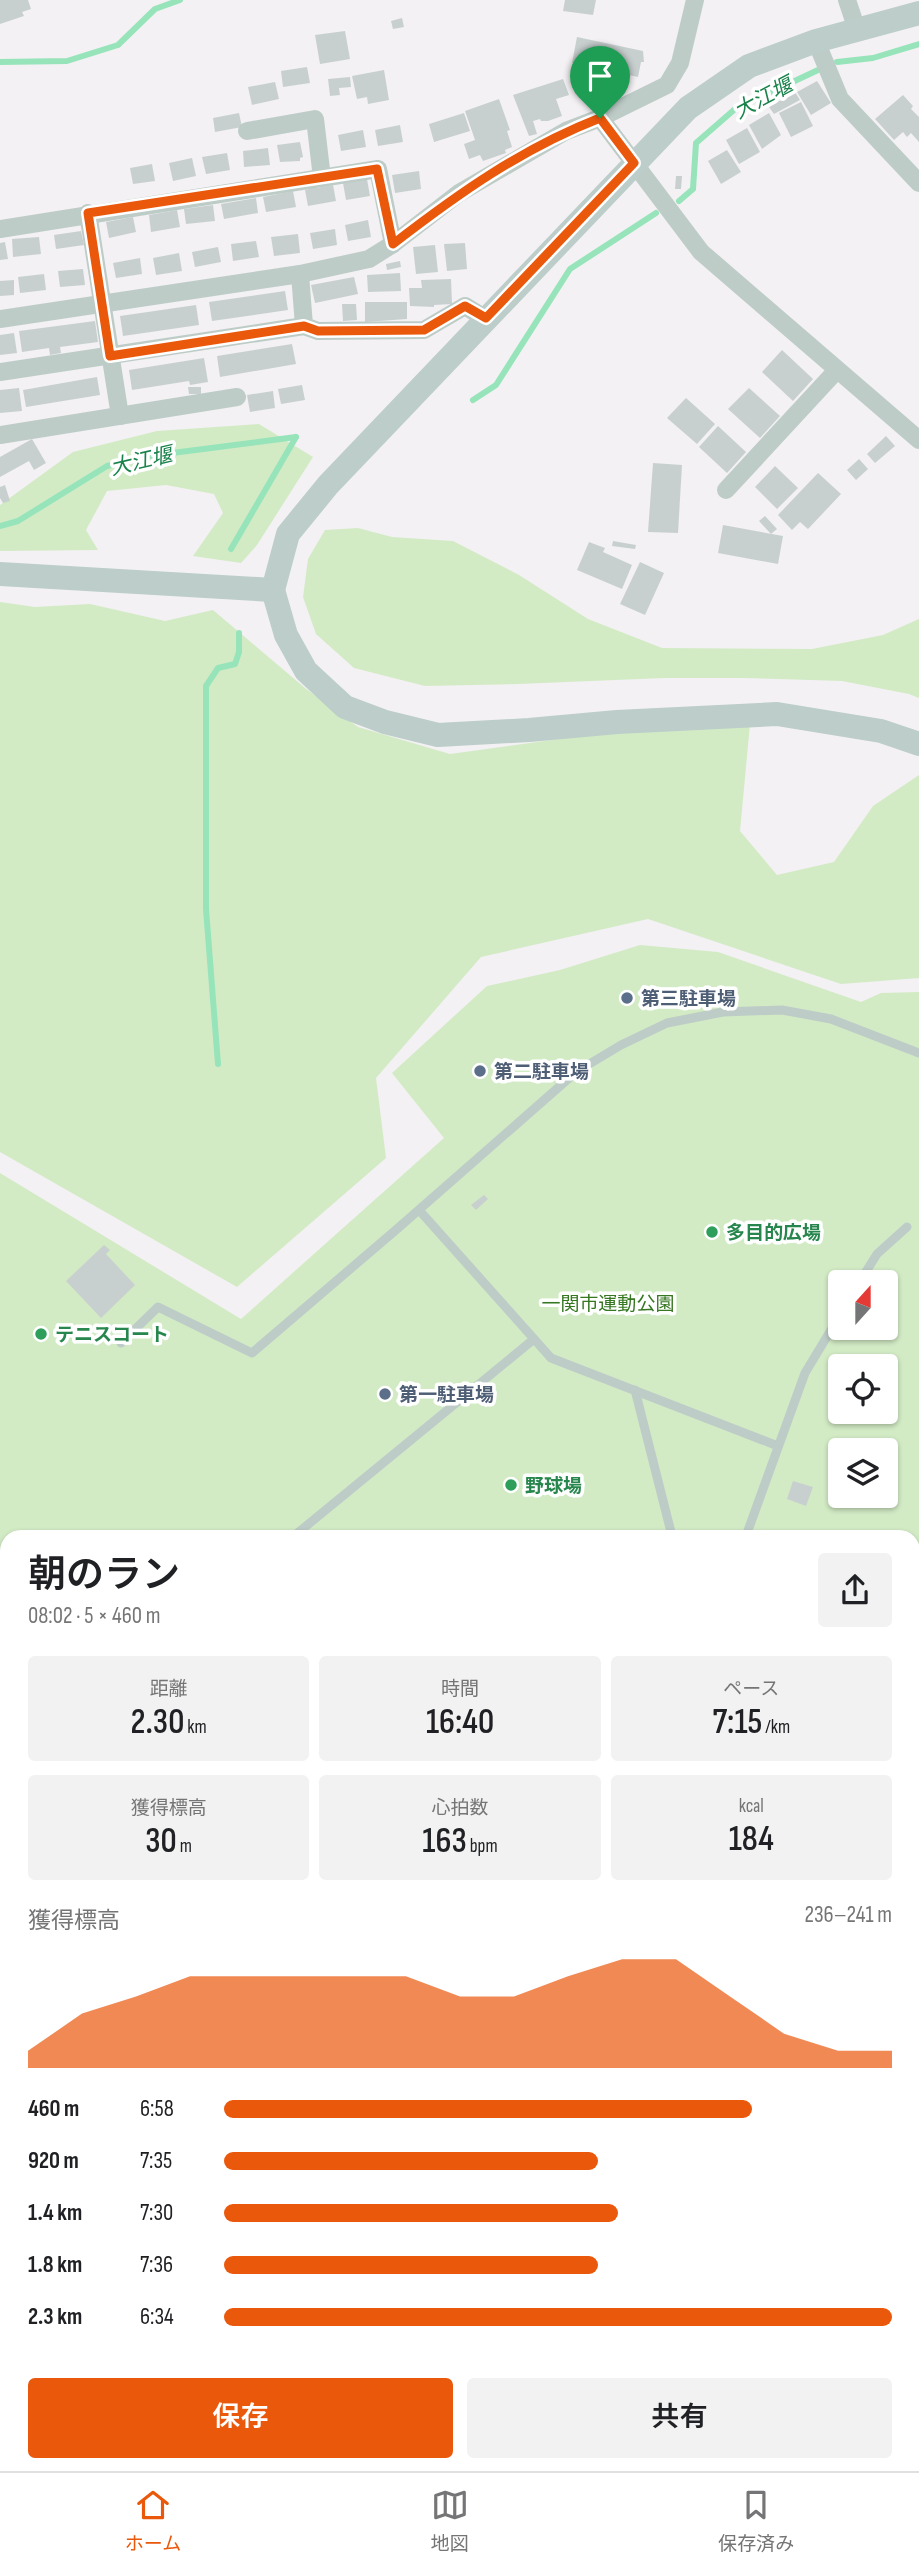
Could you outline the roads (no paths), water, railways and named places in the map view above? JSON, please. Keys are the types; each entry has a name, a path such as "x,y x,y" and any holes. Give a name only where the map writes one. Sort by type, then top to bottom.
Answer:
{"street":[{"path":"0,319 300,274 369,259 459,193 566,131 600,118 667,85 680,64 695,0"},
{"path":"847,0 857,30"},
{"path":"919,13 816,41 750,66 688,108 328,485 288,534 273,590 286,635 306,671 345,707 385,722 438,735 777,714 881,731 919,744"},
{"path":"816,41 841,99 919,183"},
{"path":"600,118 701,252 919,440"},
{"path":"247,131 314,119 322,178"},
{"path":"0,229 377,169 393,244"},
{"path":"88,213 120,416"},
{"path":"300,274 304,326"},
{"path":"0,372 304,326 318,331 424,330 465,306 486,318"},
{"path":"726,490 837,370"},
{"path":"0,435 237,397"},
{"path":"0,574 273,590"}],"lane":[{"path":"121,1343 158,1307 252,1353 576,1072 621,1045 667,1023 723,1012 782,1010 831,1019 919,1053"},
{"path":"418,1210 551,1358 778,1446"},
{"path":"867,1270 877,1254 907,1227"},
{"path":"748,1530 805,1373 828,1335"},
{"path":"301,1530 534,1339"},
{"path":"635,1390 670,1530"}],"waterway":[{"path":"0,62 67,61 118,45 155,9 180,0"},
{"name":"大江堰","path":"837,62 873,58 919,44"},
{"name":"大江堰","path":"679,201 693,189 696,143 735,109 818,70"},
{"name":"大江堰","path":"473,400 496,385 570,269 656,213"},
{"name":"大江堰","path":"0,526 18,521 107,466 149,456 296,437"},
{"path":"231,549 296,437"},
{"path":"218,1064 206,909 206,686 218,668 235,664 239,652 239,633"}],"place":[{"name":"第三駐車場","path":"627,998"},
{"name":"第二駐車場","path":"480,1071"},
{"name":"多目的広場","path":"712,1232"},
{"name":"テニスコート","path":"41,1334"},
{"name":"第一駐車場","path":"385,1394"},
{"name":"野球場","path":"511,1485"}],"park label":[{"name":"一関市運動公園","path":"608,1303"}]}
